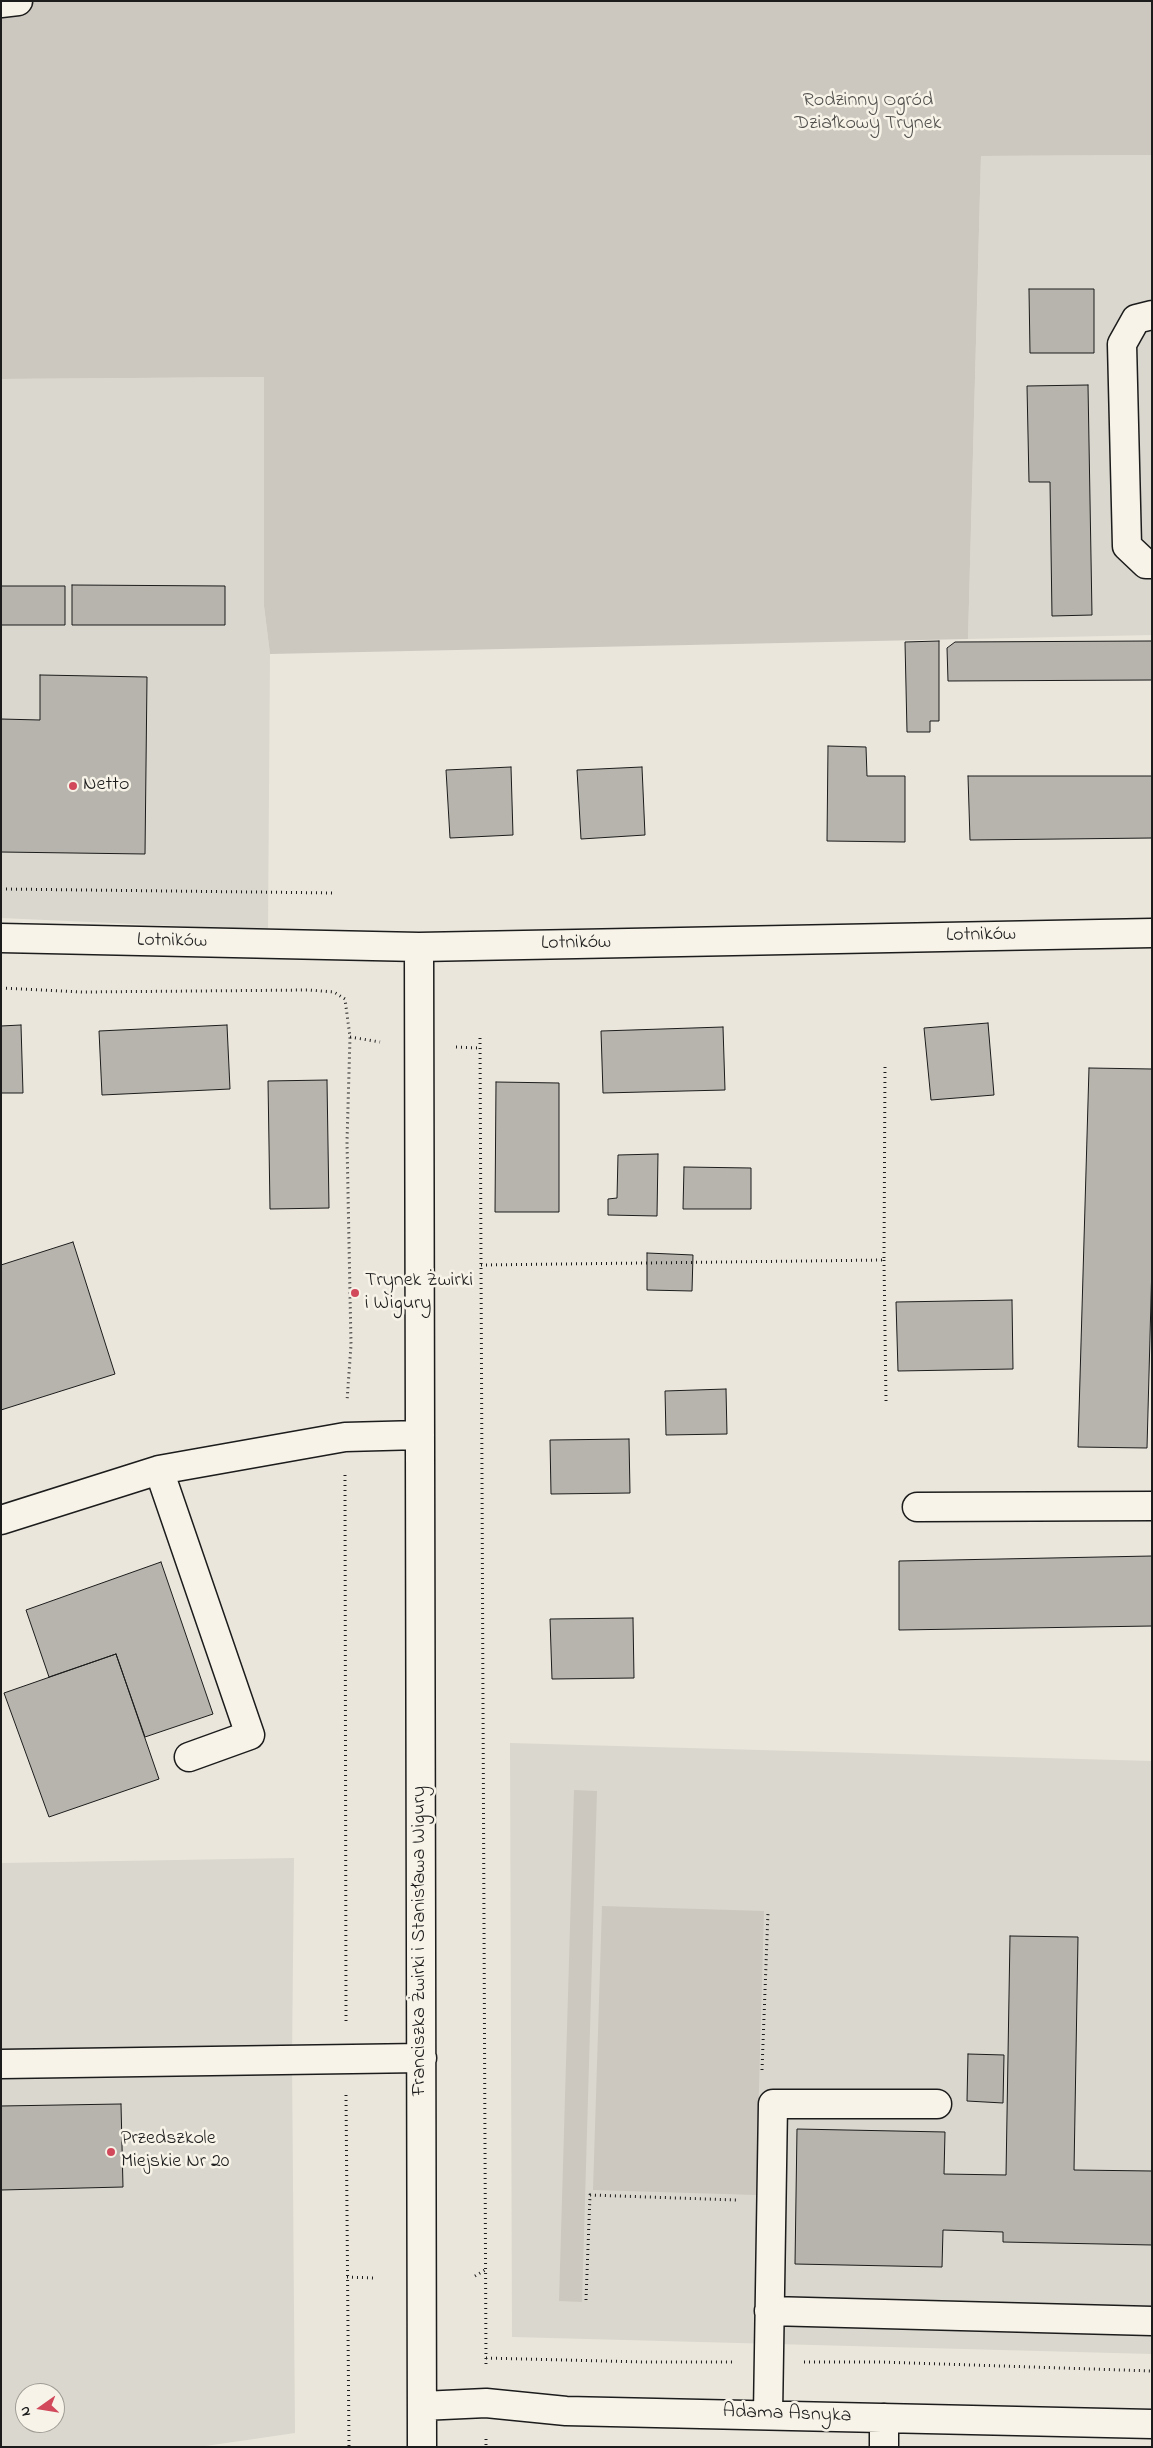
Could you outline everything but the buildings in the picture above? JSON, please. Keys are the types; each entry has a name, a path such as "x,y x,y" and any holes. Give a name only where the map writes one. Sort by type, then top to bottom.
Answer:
{"street":[{"path":"1,4 18,1"},
{"path":"1152,315 1136,319 1122,344 1128,546 1146,564 1152,564"},
{"name":"Lotników","path":"1,938 419,947 1152,933"},
{"name":"Franciszka Żwirki i Stanisława Wigury","path":"419,947 422,2447"},
{"path":"1,1520 159,1470 345,1437 420,1435"},
{"path":"159,1470 250,1735 189,1757"},
{"path":"917,1507 1152,1506"},
{"path":"1,2064 422,2058"},
{"path":"768,2414 772,2104 937,2104"},
{"path":"769,2311 1152,2321"},
{"name":"Adama Asnyka","path":"422,2406 486,2403 566,2411 1152,2424"},
{"path":"884,2418 884,2447"}],"path":[{"path":"1,889 336,893"},
{"path":"334,986 334,992"},
{"path":"1,988 83,992 334,992 345,999 350,1037 347,1142 351,1345 345,1437 348,2447"},
{"path":"350,1037 380,1042"},
{"path":"480,1038 486,2447"},
{"path":"450,1046 479,1048"},
{"path":"885,1066 884,1260 886,1401"},
{"path":"481,1265 884,1260"},
{"path":"586,2300 590,2196 739,2200"},
{"path":"475,2276 485,2270"},
{"path":"347,2277 373,2278"},
{"path":"486,2358 644,2362 881,2362 1152,2371"}],"shaded area":[{"path":"1152,155 1152,635 968,639 981,156"},
{"path":"264,377 264,606 270,654 268,930 1,918 1,379"},
{"path":"510,1743 1152,1761 1152,2354 512,2337"},
{"path":"294,1858 292,2060 295,2433 199,2447 1,2447 1,1863"}],"green space":[{"name":"Rodzinny Ogród Działkowy Trynek","path":"1,1 1152,1 1152,155 981,156 968,639 270,654 264,606 264,377 1,379"},
{"path":"574,1790 597,1791 582,2302 559,2301"},
{"path":"602,1906 764,1911 756,2195 593,2190"}],"place":[{"name":"Netto","path":"73,786"},
{"name":"Trynek Żwirki i Wigury","path":"355,1293"},
{"name":"Przedszkole Miejskie Nr 20","path":"111,2152"}]}
